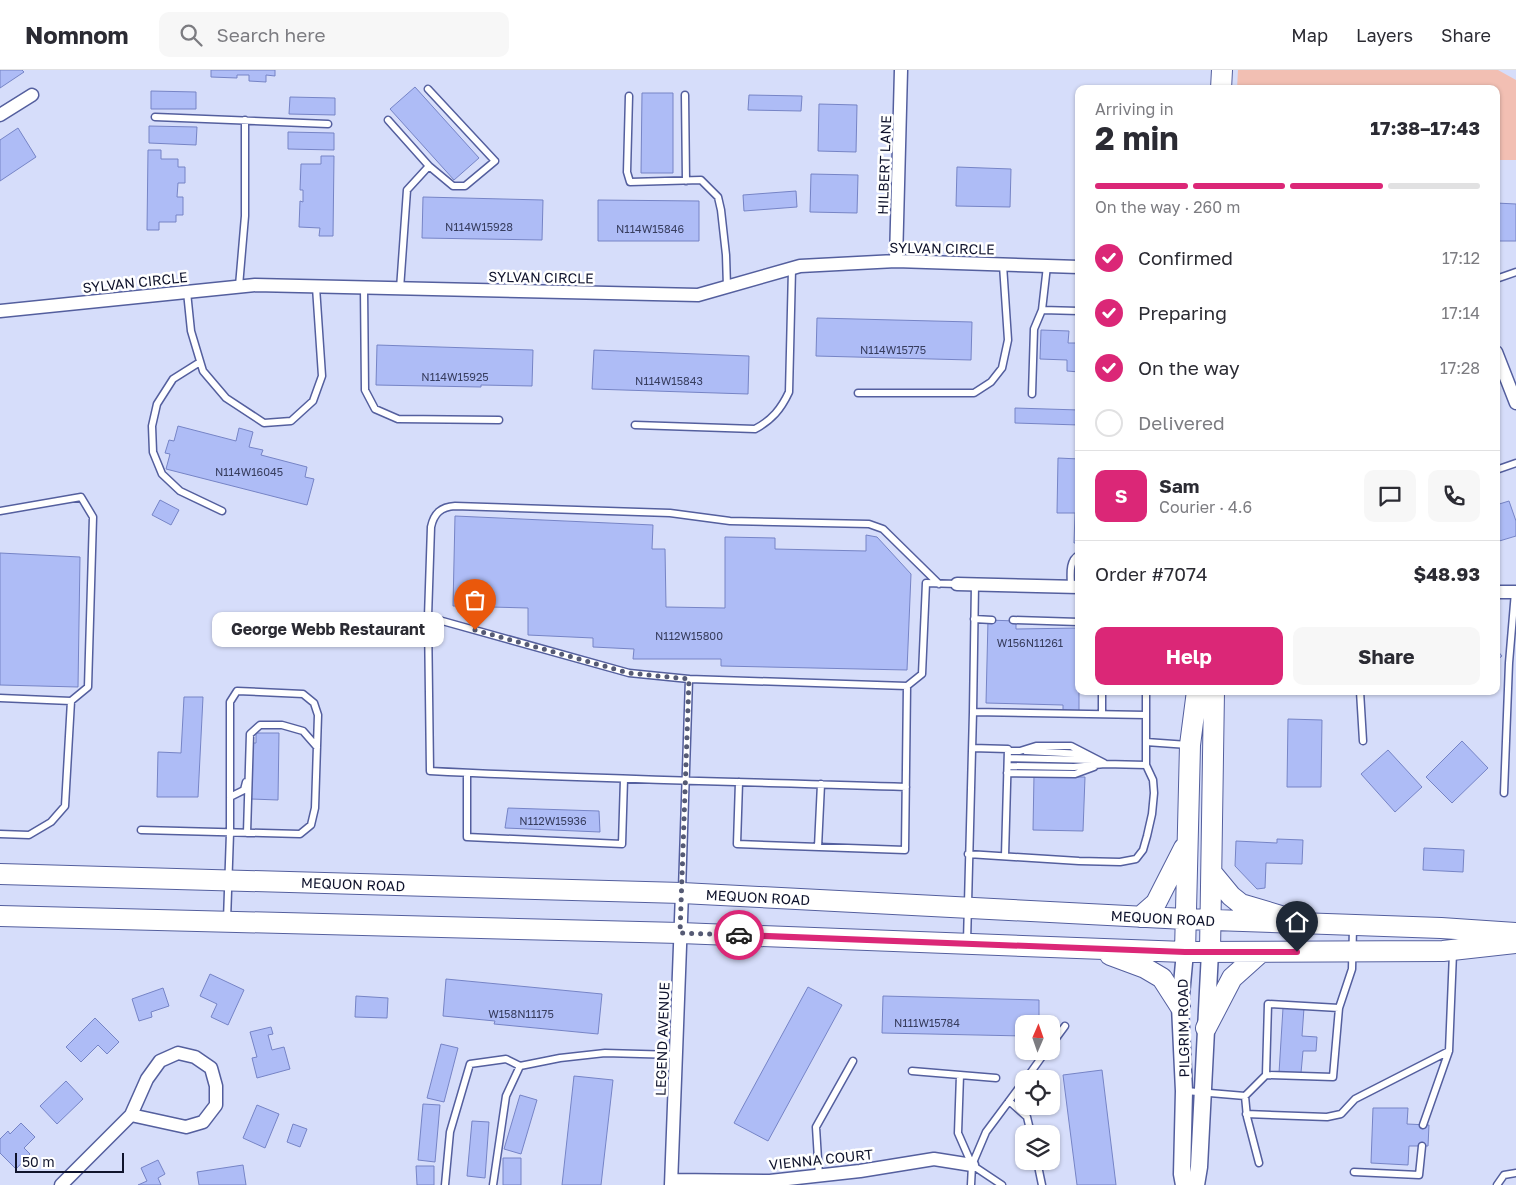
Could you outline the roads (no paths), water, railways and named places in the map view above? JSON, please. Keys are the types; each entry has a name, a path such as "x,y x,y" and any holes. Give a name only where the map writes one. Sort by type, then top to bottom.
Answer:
{"main road":[{"path":"1221,85 1222,70"},
{"name":"PILGRIM ROAD","path":"1185,952 1190,745 1196,695"},
{"name":"PILGRIM ROAD","path":"1210,952 1212,920 1214,695"},
{"path":"1189,792 1213,793"},
{"path":"1140,917 1156,903 1187,842"},
{"path":"1212,873 1231,896 1241,904 1306,923"},
{"name":"MEQUON ROAD","path":"0,874 682,893 1140,917 1516,933"},
{"path":"0,916 680,933 1185,952 1454,950 1516,943"},
{"path":"1094,948 1157,974 1162,978 1180,1006"},
{"path":"1206,1028 1232,978 1261,952"}],"street":[{"name":"HILBERT LANE","path":"896,261 901,70"},
{"path":"0,115 32,95"},
{"name":"SYLVAN CIRCLE","path":"0,311 255,285 698,295 800,266 896,261 1075,267"},
{"path":"1500,370 1516,403"},
{"path":"957,584 1075,587"},
{"path":"1500,592 1515,592"},
{"name":"LEGEND AVENUE","path":"672,1182 682,893"},
{"name":"PILGRIM ROAD","path":"1184,1185 1182,1174 1184,1091 1180,1006 1185,952"},
{"name":"PILGRIM ROAD","path":"1196,1185 1199,1167 1210,952"},
{"path":"61,1185 131,1115 147,1079 160,1061 178,1053 195,1057 211,1068 216,1086 216,1106 203,1122 186,1127 131,1115"},
{"name":"VIENNA COURT","path":"672,1182 772,1183 934,1159 972,1165"}],"lane":[{"path":"388,120 429,166 453,186 465,186 495,161 428,89"},
{"path":"629,96 627,172 630,182 701,180 718,197 725,246 727,287"},
{"path":"685,96 686,181"},
{"path":"155,117 328,124"},
{"path":"239,286 245,216 245,120"},
{"path":"400,289 407,190 429,166"},
{"path":"858,393 974,393 991,382 1002,368 1008,340 1003,265"},
{"path":"1032,394 1034,329 1042,310 1047,266"},
{"path":"635,425 755,429 767,423 781,408 790,392 792,268"},
{"path":"1500,278 1516,272"},
{"path":"187,292 191,331 202,370 226,398 264,423 291,421 313,401 322,376 316,287"},
{"path":"364,288 365,390 375,409 398,419 499,420"},
{"path":"1042,310 1075,311"},
{"path":"200,362 173,379 157,404 152,426 153,452 162,474 180,491 222,511"},
{"path":"1500,469 1516,463"},
{"path":"0,511 82,497 93,517 88,687 71,700 0,698"},
{"path":"906,787 686,782 430,771 428,617 432,520 441,509 455,506 670,513 730,522 869,524 883,529 939,584"},
{"path":"1075,558 1072,563 1075,587"},
{"path":"428,617 629,673 689,679 907,686 922,674 926,584 957,584"},
{"path":"967,944 968,854 974,712 975,584"},
{"path":"1504,793 1509,663 1515,592"},
{"path":"974,619 992,620"},
{"path":"1013,620 1075,622"},
{"path":"682,893 689,679"},
{"path":"739,782 736,844 905,850 907,686"},
{"path":"141,830 230,833 300,834 311,825 315,808 318,715 314,703 303,694 238,691 230,702 230,833 227,921"},
{"path":"1102,695 1102,714"},
{"path":"968,854 1120,862 1136,859 1143,850 1152,814 1153,780 1146,765 1146,695"},
{"path":"1360,695 1363,741"},
{"path":"0,834 29,835 51,822 65,806 71,700"},
{"path":"974,712 1146,715"},
{"path":"247,833 250,734 260,726 282,725 303,731 317,747"},
{"path":"1146,742 1190,745"},
{"path":"1008,762 1020,751 1036,746 1071,746 1105,764"},
{"path":"972,748 1008,749 1005,856"},
{"path":"1008,762 1097,760"},
{"path":"1008,762 1075,774 1105,764 1146,765"},
{"path":"467,773 467,837 622,844 624,779"},
{"path":"230,797 244,790 248,776"},
{"path":"818,847 821,784"},
{"path":"1266,1075 1333,1077 1339,1008 1352,969 1354,925"},
{"path":"1423,1124 1449,1051 1454,950"},
{"path":"1259,1163 1246,1114 1245,1096 1266,1075 1268,1004 1339,1008"},
{"path":"1060,1033 1065,1026"},
{"path":"1246,1114 1328,1117 1341,1114 1355,1100 1449,1051"},
{"path":"446,1185 450,1132 470,1064 506,1058 520,1066 560,1058 605,1053 676,1055"},
{"path":"819,1176 816,1127 853,1061"},
{"path":"493,1185 506,1096 520,1066"},
{"path":"912,1071 996,1078"},
{"path":"960,1075 958,1133 972,1165 1002,1185"},
{"path":"1184,1091 1245,1096"},
{"path":"970,1185 972,1165 986,1132 1015,1093"},
{"path":"1009,1101 1027,1117 1029,1125"},
{"path":"1354,1172 1419,1175 1422,1146"},
{"path":"1039,1170 1042,1185"},
{"path":"1497,1185 1504,1175 1516,1173"}],"place":[{"name":"George Webb Restaurant","path":"475,630"}]}
